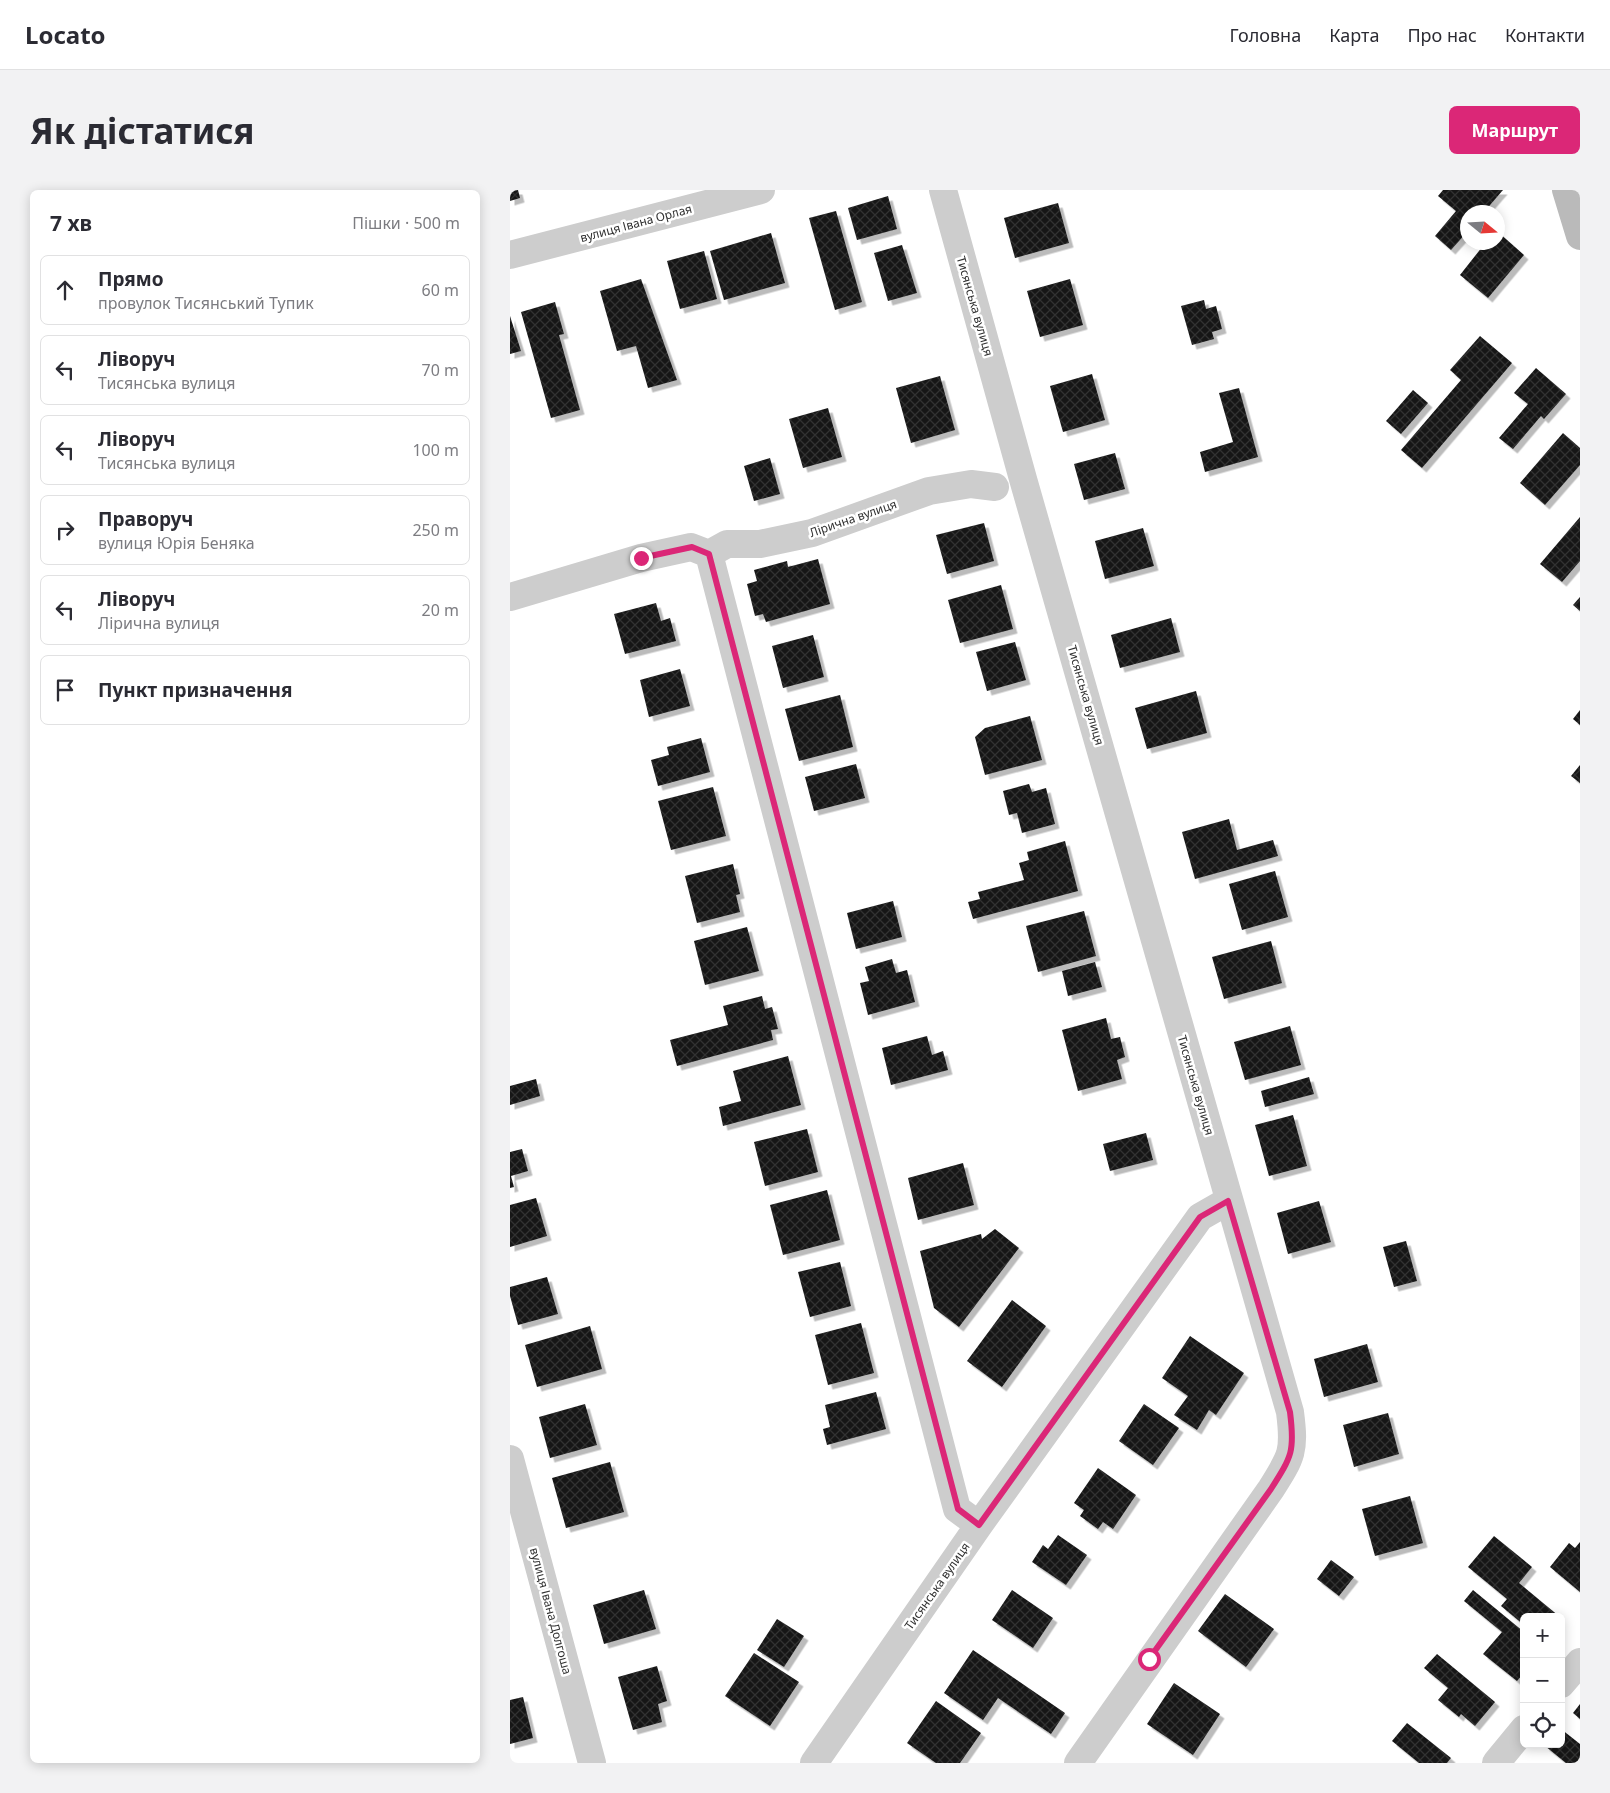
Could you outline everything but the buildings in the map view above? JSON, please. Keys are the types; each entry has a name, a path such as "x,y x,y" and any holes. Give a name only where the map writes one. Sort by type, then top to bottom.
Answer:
{"main road":[{"path":"1566,190 1580,236"}],"street":[{"name":"вулиця Івана Орлая","path":"510,255 761,190"},
{"name":"Тисянська вулиця","path":"943,190 1023,480 1290,1412 1293,1435 1291,1453 1271,1489 1078,1763"},
{"name":"Лірична вулиця","path":"709,554 727,544 760,544 812,533 929,491 971,484 995,487"},
{"path":"510,597 641,558 692,547 709,554 958,1509 979,1525"},
{"name":"Тисянська вулиця","path":"814,1763 979,1525 1200,1217 1228,1201"},
{"name":"вулиця Івана Долгоша","path":"510,1460 592,1763"},
{"path":"1565,1679 1580,1662"},
{"path":"1496,1763 1520,1734"}],"route":[{"path":"641,558 692,547 709,554 958,1509 979,1525 1200,1217 1228,1201 1290,1412 1293,1435 1291,1453 1271,1489 1149,1659"}]}
